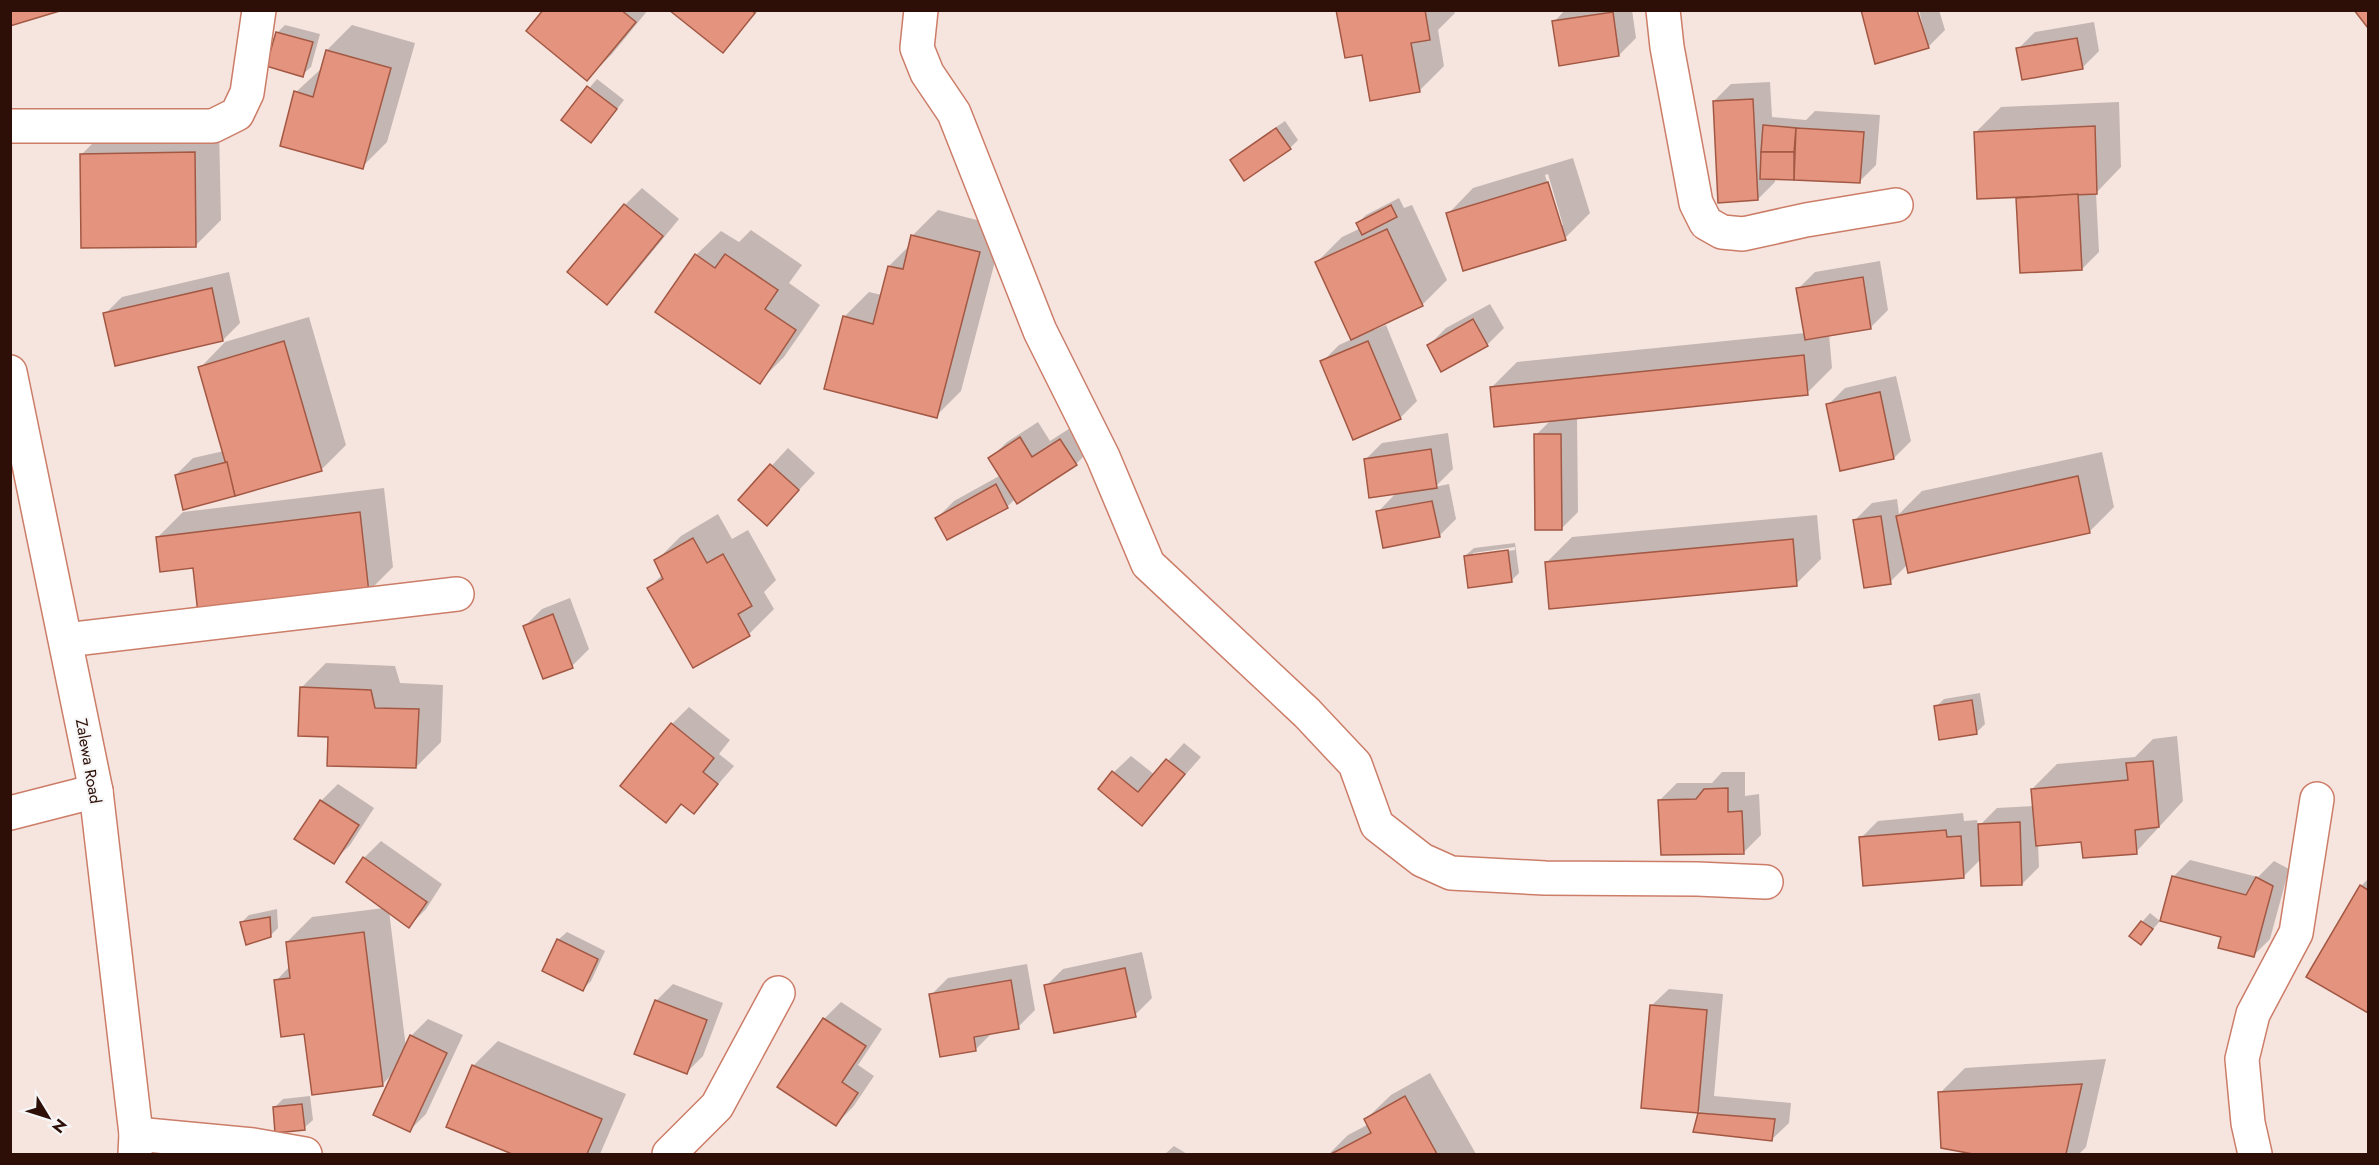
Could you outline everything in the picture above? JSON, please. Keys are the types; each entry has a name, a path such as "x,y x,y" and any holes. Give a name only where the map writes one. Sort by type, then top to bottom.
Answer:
{"main road":[{"path":"10,126 213,126 237,114 247,93 259,10"},
{"path":"921,10 917,48 927,73 954,113 1040,331 1103,457 1148,564 1307,713 1355,765 1377,825 1422,860 1451,873 1545,878 1766,882"},
{"path":"1663,10 1667,47 1696,203 1706,223 1722,232 1743,234 1806,220 1896,205"},
{"name":"Zalewa Road","path":"10,372 96,791 136,1144"},
{"path":"66,640 457,594"},
{"path":"10,813 96,791"},
{"path":"2255,1155 2248,1123 2242,1059 2253,1014 2296,933 2317,799"},
{"path":"669,1155 717,1106 778,993"},
{"path":"136,1144 253,1145 304,1155"}],"building":[{"path":"10,10 63,10 10,26"},
{"path":"543,10 621,10 636,22 587,81 526,31"},
{"path":"669,10 751,10 755,13 723,53"},
{"path":"1336,10 1425,10 1430,40 1411,43 1420,92 1370,101 1362,55 1345,58"},
{"path":"1861,10 1917,10 1929,48 1875,64"},
{"path":"2354,10 2368,10 2368,28"},
{"path":"1613,12 1619,56 1559,66 1552,21"},
{"path":"276,32 313,42 303,77 266,66"},
{"path":"2077,38 2083,69 2022,80 2016,48"},
{"path":"326,50 391,68 363,169 280,146 294,91 313,97"},
{"path":"587,86 617,109 591,143 561,120"},
{"path":"1753,99 1758,200 1718,203 1713,101"},
{"path":"1763,125 1796,128 1794,152 1761,152"},
{"path":"2095,126 2097,194 1977,199 1974,132"},
{"path":"1276,128 1291,149 1244,181 1230,160"},
{"path":"1796,128 1864,132 1860,183 1794,180"},
{"path":"195,152 196,247 81,248 80,154"},
{"path":"1761,152 1794,152 1794,180 1760,179"},
{"path":"1548,182 1566,240 1463,271 1446,213"},
{"path":"2078,194 2082,270 2020,273 2016,198"},
{"path":"624,204 663,236 607,305 567,272"},
{"path":"1391,205 1397,217 1362,235 1356,223"},
{"path":"1387,229 1423,306 1351,340 1315,262"},
{"path":"911,235 980,252 937,418 824,389 843,316 873,324 888,266 903,269"},
{"path":"695,254 715,268 725,254 778,290 765,309 796,330 760,384 655,312"},
{"path":"1863,277 1871,329 1805,340 1796,288"},
{"path":"212,288 223,341 115,366 103,313"},
{"path":"1473,319 1488,346 1441,372 1427,345"},
{"path":"284,341 322,471 235,496 198,367"},
{"path":"1368,341 1401,419 1353,440 1320,361"},
{"path":"1804,355 1808,395 1494,427 1490,387"},
{"path":"1880,392 1894,459 1840,471 1826,404"},
{"path":"1534,434 1561,434 1562,530 1535,530"},
{"path":"1020,437 1032,457 1060,439 1077,465 1017,504 988,458"},
{"path":"1431,449 1437,488 1369,498 1364,459"},
{"path":"227,462 235,496 183,510 175,475"},
{"path":"770,464 799,490 767,526 738,500"},
{"path":"2078,476 2090,533 1908,573 1896,516"},
{"path":"996,484 1008,508 947,540 935,518"},
{"path":"1432,501 1440,537 1383,548 1376,511"},
{"path":"360,512 369,593 198,614 193,568 160,572 156,537"},
{"path":"1881,516 1891,584 1864,588 1853,520"},
{"path":"693,538 707,563 723,554 752,606 738,614 750,636 693,668 647,588 663,579 654,560"},
{"path":"1793,539 1797,586 1549,609 1545,562"},
{"path":"1508,550 1512,582 1468,588 1464,556"},
{"path":"553,614 573,668 543,679 523,626"},
{"path":"300,687 371,690 375,708 419,709 416,768 327,766 328,737 298,736"},
{"path":"1972,700 1977,734 1939,740 1934,706"},
{"path":"671,723 714,758 703,772 718,784 694,814 681,804 666,823 620,786"},
{"path":"1166,759 1185,774 1142,826 1098,789 1112,771 1138,792"},
{"path":"2153,761 2159,827 2135,830 2137,854 2083,858 2081,842 2036,846 2031,789 2128,780 2126,763"},
{"path":"1728,788 1728,812 1742,811 1744,854 1661,855 1658,800 1696,799 1704,789"},
{"path":"320,800 359,825 334,864 294,839"},
{"path":"2020,822 2022,885 1981,886 1978,824"},
{"path":"1946,830 1947,837 1961,836 1964,878 1863,886 1859,837"},
{"path":"363,857 427,902 409,928 346,882"},
{"path":"2172,876 2246,895 2256,877 2273,886 2254,957 2218,948 2221,937 2160,921"},
{"path":"2360,885 2368,890 2368,1013 2306,977"},
{"path":"270,917 271,937 246,945 240,922"},
{"path":"2141,921 2153,929 2141,945 2129,936"},
{"path":"364,932 383,1086 312,1095 304,1034 281,1037 274,980 290,978 286,942"},
{"path":"557,939 598,959 583,991 542,971"},
{"path":"1125,968 1136,1017 1054,1033 1044,985"},
{"path":"1011,980 1019,1029 974,1037 976,1051 940,1057 929,994"},
{"path":"655,1000 707,1020 687,1074 634,1054"},
{"path":"1650,1005 1707,1010 1698,1113 1641,1108"},
{"path":"823,1018 866,1046 842,1082 858,1093 836,1126 777,1087"},
{"path":"410,1035 447,1053 410,1132 373,1115"},
{"path":"472,1065 602,1119 587,1154 512,1154 446,1127"},
{"path":"2082,1084 2066,1154 1973,1154 1941,1148 1938,1092"},
{"path":"1405,1096 1437,1154 1331,1154 1371,1133 1364,1119"},
{"path":"302,1104 305,1130 275,1133 273,1107"},
{"path":"1698,1113 1775,1119 1772,1141 1693,1132"}]}
